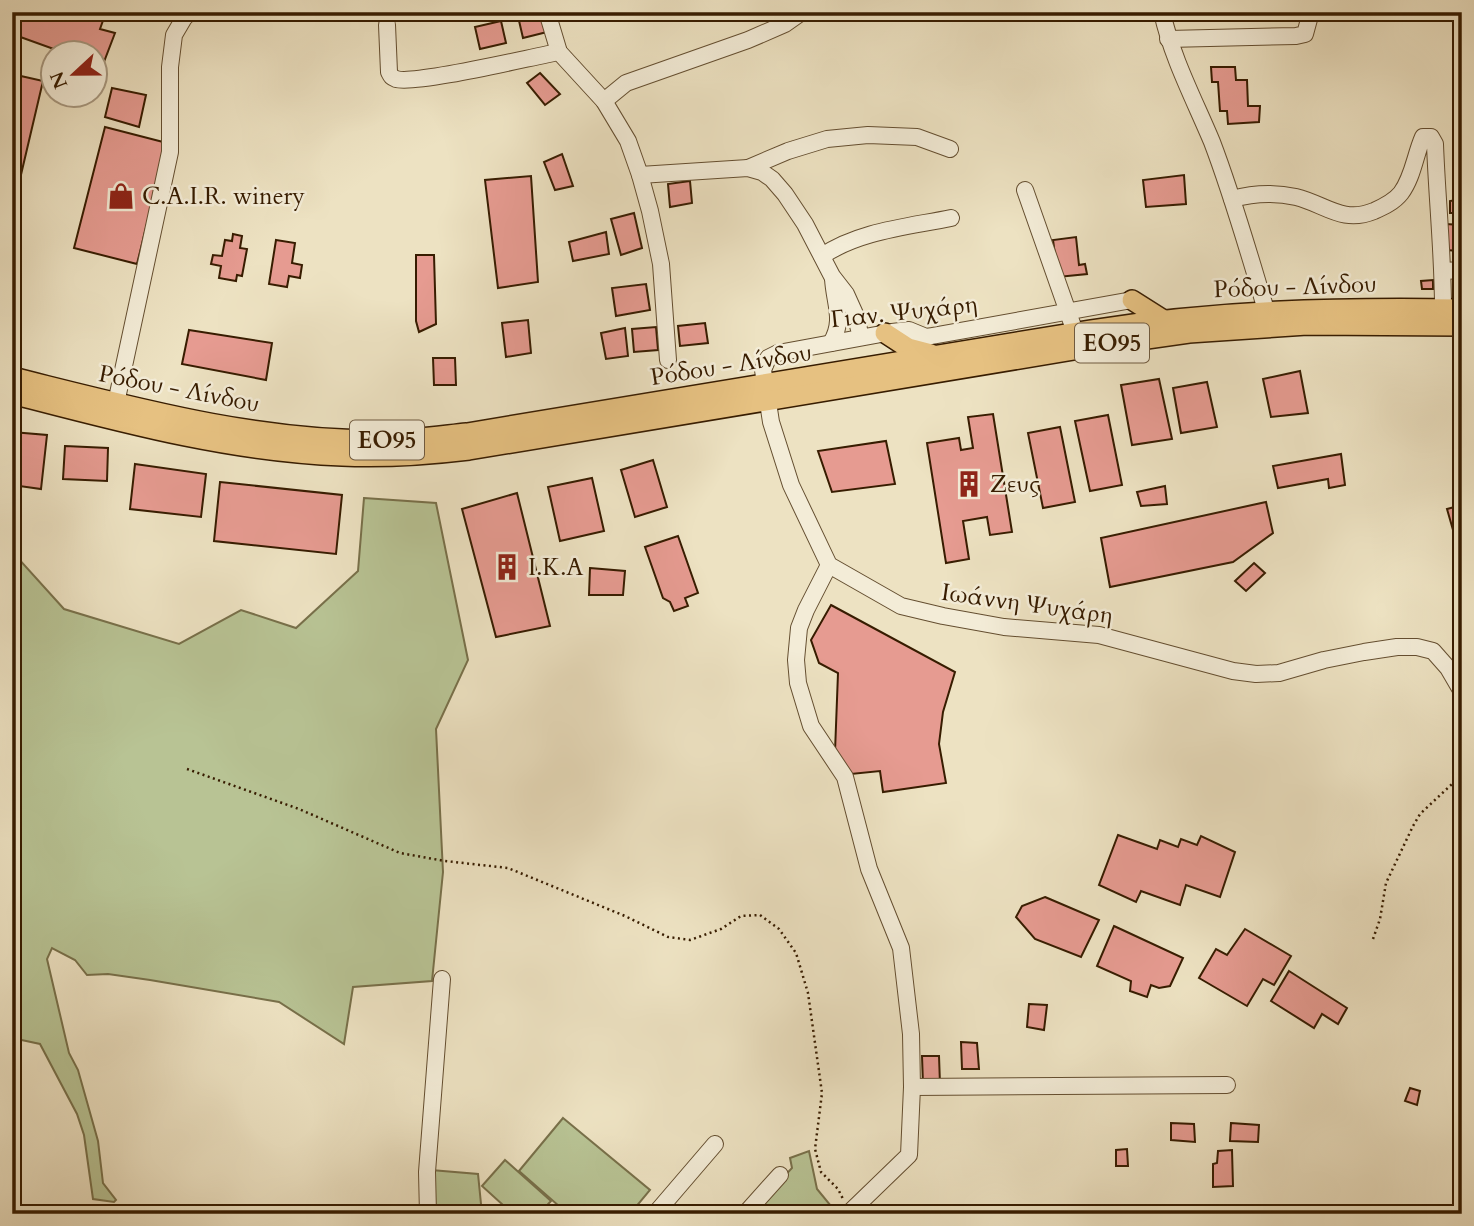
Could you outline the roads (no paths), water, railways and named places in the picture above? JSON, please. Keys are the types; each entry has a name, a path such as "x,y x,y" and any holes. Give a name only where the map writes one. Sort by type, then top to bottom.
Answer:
{"main road":[{"path":"1132,300 1162,319"},
{"name":"Ρόδου - Λίνδου","path":"12,394 150,429 217,442 356,457 420,455 469,450 765,393 939,356 1162,319 1266,310 1345,307 1452,308"},
{"name":"Ρόδου - Λίνδου","path":"12,377 207,423 312,437 380,440 467,433 1189,333 1307,325 1462,326"},
{"path":"885,333 908,348 939,356"}],"street":[{"path":"116,403 170,152 170,66 174,36 190,12"},
{"path":"547,12 559,52 604,101 628,141 640,175 661,264 668,360"},
{"path":"604,101 626,83 748,40 785,24 802,12"},
{"path":"1162,12 1168,39 1232,199 1266,310"},
{"path":"1168,39 1296,36 1305,34 1311,12"},
{"path":"387,25 388,72 398,80 423,78 559,52"},
{"path":"640,175 748,167 827,139 868,135 917,137 950,149"},
{"path":"1232,199 1264,193 1282,194 1343,215 1355,217 1367,214 1381,208 1401,193 1423,137 1431,137 1436,144 1438,231 1443,271 1452,308"},
{"path":"748,167 772,179 785,194 832,276 840,313 838,329 831,343"},
{"path":"1025,190 1075,332"},
{"path":"822,256 839,245 865,236 950,218"},
{"path":"1443,271 1462,270"},
{"path":"832,276 840,284 851,304 861,337"},
{"name":"Γιαν. Ψυχάρη","path":"765,393 779,365 815,346 909,330 926,337 1132,300"},
{"path":"765,393 774,433 791,485 829,565 799,628 796,660 798,683 811,726 845,777 869,869 901,948 911,1034 909,1155 849,1213"},
{"name":"Ιωάννη Ψυχάρη","path":"829,565 901,606 943,617 1004,627 1099,635 1222,668 1256,674 1279,673 1364,652 1417,647 1433,651 1448,668 1462,692"},
{"path":"428,1214 427,1172 442,979"},
{"path":"912,1087 1227,1085"},
{"path":"655,1214 715,1144"},
{"path":"745,1214 780,1175"}],"place":[{"name":"C.A.I.R. winery","path":"121,196"},
{"name":"Ζευς","path":"969,484"},
{"name":"Ι.Κ.Α","path":"507,567"}]}
